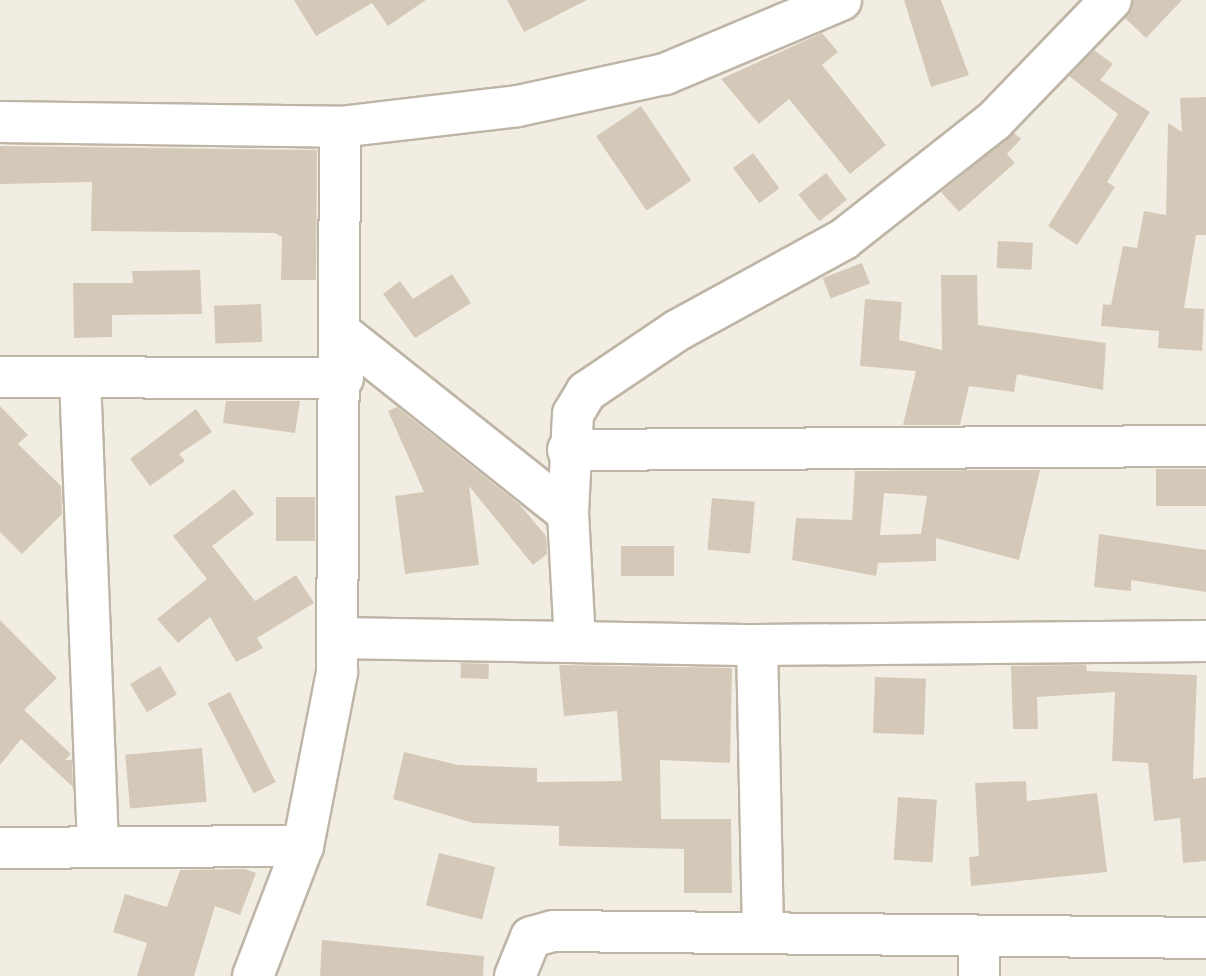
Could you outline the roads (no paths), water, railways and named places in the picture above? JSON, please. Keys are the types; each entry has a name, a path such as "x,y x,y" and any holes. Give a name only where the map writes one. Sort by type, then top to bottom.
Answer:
{"street":[{"path":"0,122 340,127 518,106 665,74 841,0"},
{"path":"575,641 568,450 573,414 586,392 678,330 844,239 994,121 1111,0"},
{"path":"253,976 303,846 338,638 344,335 340,127"},
{"path":"344,335 568,513"},
{"path":"0,377 343,378"},
{"path":"80,377 98,846"},
{"path":"568,450 1206,446"},
{"path":"338,638 757,645 1206,641"},
{"path":"757,645 763,931"},
{"path":"0,848 303,846"},
{"path":"515,976 531,937 553,931 763,931 979,957 1206,938"}]}
